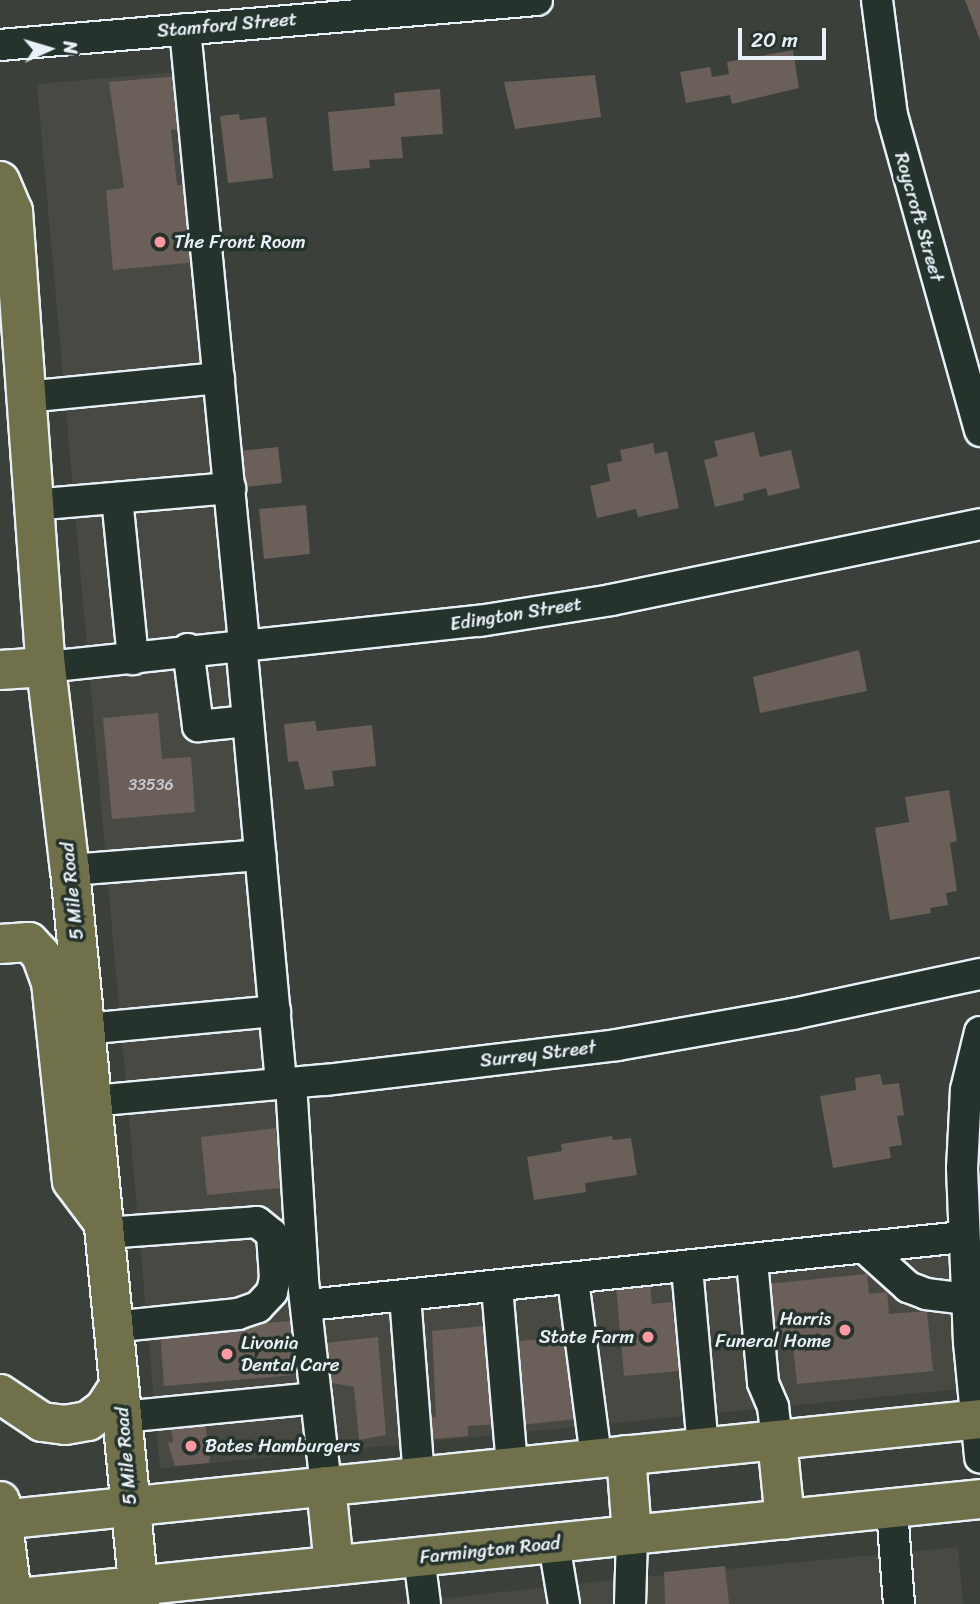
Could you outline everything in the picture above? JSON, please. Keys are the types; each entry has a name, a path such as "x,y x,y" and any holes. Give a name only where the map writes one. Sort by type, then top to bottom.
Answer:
{"main road":[{"name":"5 Mile Road","path":"0,181 13,212 46,667 70,870 139,1596"},
{"path":"0,670 46,667"},
{"path":"0,944 29,942 47,973 72,1181 104,1228"},
{"path":"0,1394 41,1422 65,1425 88,1421 121,1401"},
{"path":"8,1601 1,1513 130,1505 978,1419"},
{"path":"777,1440 785,1520"},
{"path":"611,1457 632,1535"},
{"path":"326,1486 334,1566"},
{"name":"Farmington Road","path":"8,1601 139,1596 334,1566 980,1499"}],"street":[{"name":"Stamford Street","path":"0,46 185,29 391,5 537,0"},
{"name":"Roycroft Street","path":"877,0 898,138 980,431"},
{"path":"185,29 230,488 275,1011 286,1084 326,1486"},
{"path":"25,397 219,378"},
{"path":"33,505 230,488"},
{"path":"117,498 133,659"},
{"name":"Edington Street","path":"46,667 133,659 243,643 506,617 980,524"},
{"path":"188,649 198,726 248,721"},
{"path":"70,870 260,855"},
{"name":"Surrey Street","path":"92,1101 286,1084 617,1045 793,1014 980,974"},
{"path":"85,1029 275,1011"},
{"path":"980,1032 966,1090 964,1237 975,1342 980,1457"},
{"path":"104,1228 257,1222 272,1234 275,1278 272,1292 258,1307 238,1314 114,1327"},
{"path":"309,1305 573,1280 964,1237"},
{"path":"866,1249 908,1287 926,1294 971,1288"},
{"path":"752,1261 763,1383 774,1407 777,1440"},
{"path":"687,1268 703,1447"},
{"path":"573,1280 611,1457"},
{"path":"497,1287 512,1467"},
{"path":"405,1296 419,1476"},
{"path":"121,1401 316,1398"},
{"path":"892,1508 899,1604"},
{"path":"630,1604 632,1535"},
{"path":"554,1544 565,1604"},
{"path":"419,1557 425,1604"}],"shaded area":[{"path":"189,71 308,1304 980,1237 980,1387 160,1468 37,84"},
{"path":"958,1547 963,1604 393,1604 603,1581"}],"building":[{"path":"965,0 980,0 980,40"},
{"path":"793,50 799,88 732,104 730,95 686,103 680,72 710,67 712,77 729,74 727,62"},
{"path":"595,75 601,117 515,129 504,82"},
{"path":"180,76 185,128 171,130 177,185 190,184 197,262 113,270 106,190 124,188 109,82"},
{"path":"440,89 443,134 401,137 403,158 369,160 370,168 333,171 328,112 395,106 394,93"},
{"path":"239,114 240,120 266,117 273,178 228,183 220,116"},
{"path":"754,432 760,457 791,450 800,488 768,496 766,488 743,494 744,500 715,507 704,460 718,456 714,441"},
{"path":"653,443 655,454 667,451 679,508 638,517 636,509 597,518 590,486 610,481 607,464 622,461 620,450"},
{"path":"278,447 282,483 244,487 240,451"},
{"path":"306,505 310,554 264,559 259,509"},
{"path":"859,650 867,691 760,713 753,677"},
{"path":"158,713 162,759 191,757 195,812 112,819 103,718"},
{"path":"315,721 317,731 372,725 376,766 332,771 334,786 305,790 298,761 288,762 284,724"},
{"path":"949,790 957,841 950,843 957,891 946,893 948,905 930,908 931,913 890,920 875,828 909,822 905,797"},
{"path":"880,1074 883,1085 899,1083 904,1115 897,1116 902,1145 889,1147 891,1158 833,1168 820,1096 856,1090 855,1078"},
{"path":"276,1128 281,1188 207,1195 201,1137"},
{"path":"612,1136 613,1140 631,1138 637,1175 585,1183 586,1192 534,1200 527,1157 562,1151 561,1144"},
{"name":"Harris Funeral Home","path":"867,1274 869,1294 887,1292 889,1314 927,1311 933,1371 797,1384 793,1345 763,1348 757,1285"},
{"name":"State Farm","path":"650,1283 652,1304 672,1302 679,1371 624,1376 616,1286"},
{"name":"Livonia Dental Care","path":"290,1321 295,1375 164,1386 160,1332"},
{"path":"484,1326 498,1424 468,1426 468,1436 433,1439 431,1418 436,1417 432,1331"},
{"path":"567,1336 576,1419 520,1425 511,1342"},
{"path":"378,1337 386,1435 359,1440 354,1387 328,1382 325,1343"},
{"name":"Bates Hamburgers","path":"205,1423 207,1436 213,1435 209,1463 175,1466 168,1443 173,1442 171,1426"},
{"path":"725,1566 729,1604 665,1604 664,1572"}],"place":[{"name":"The Front Room","path":"160,242"},
{"name":"Harris Funeral Home","path":"845,1330"},
{"name":"State Farm","path":"648,1337"},
{"name":"Livonia Dental Care","path":"227,1354"},
{"name":"Bates Hamburgers","path":"191,1446"}]}
